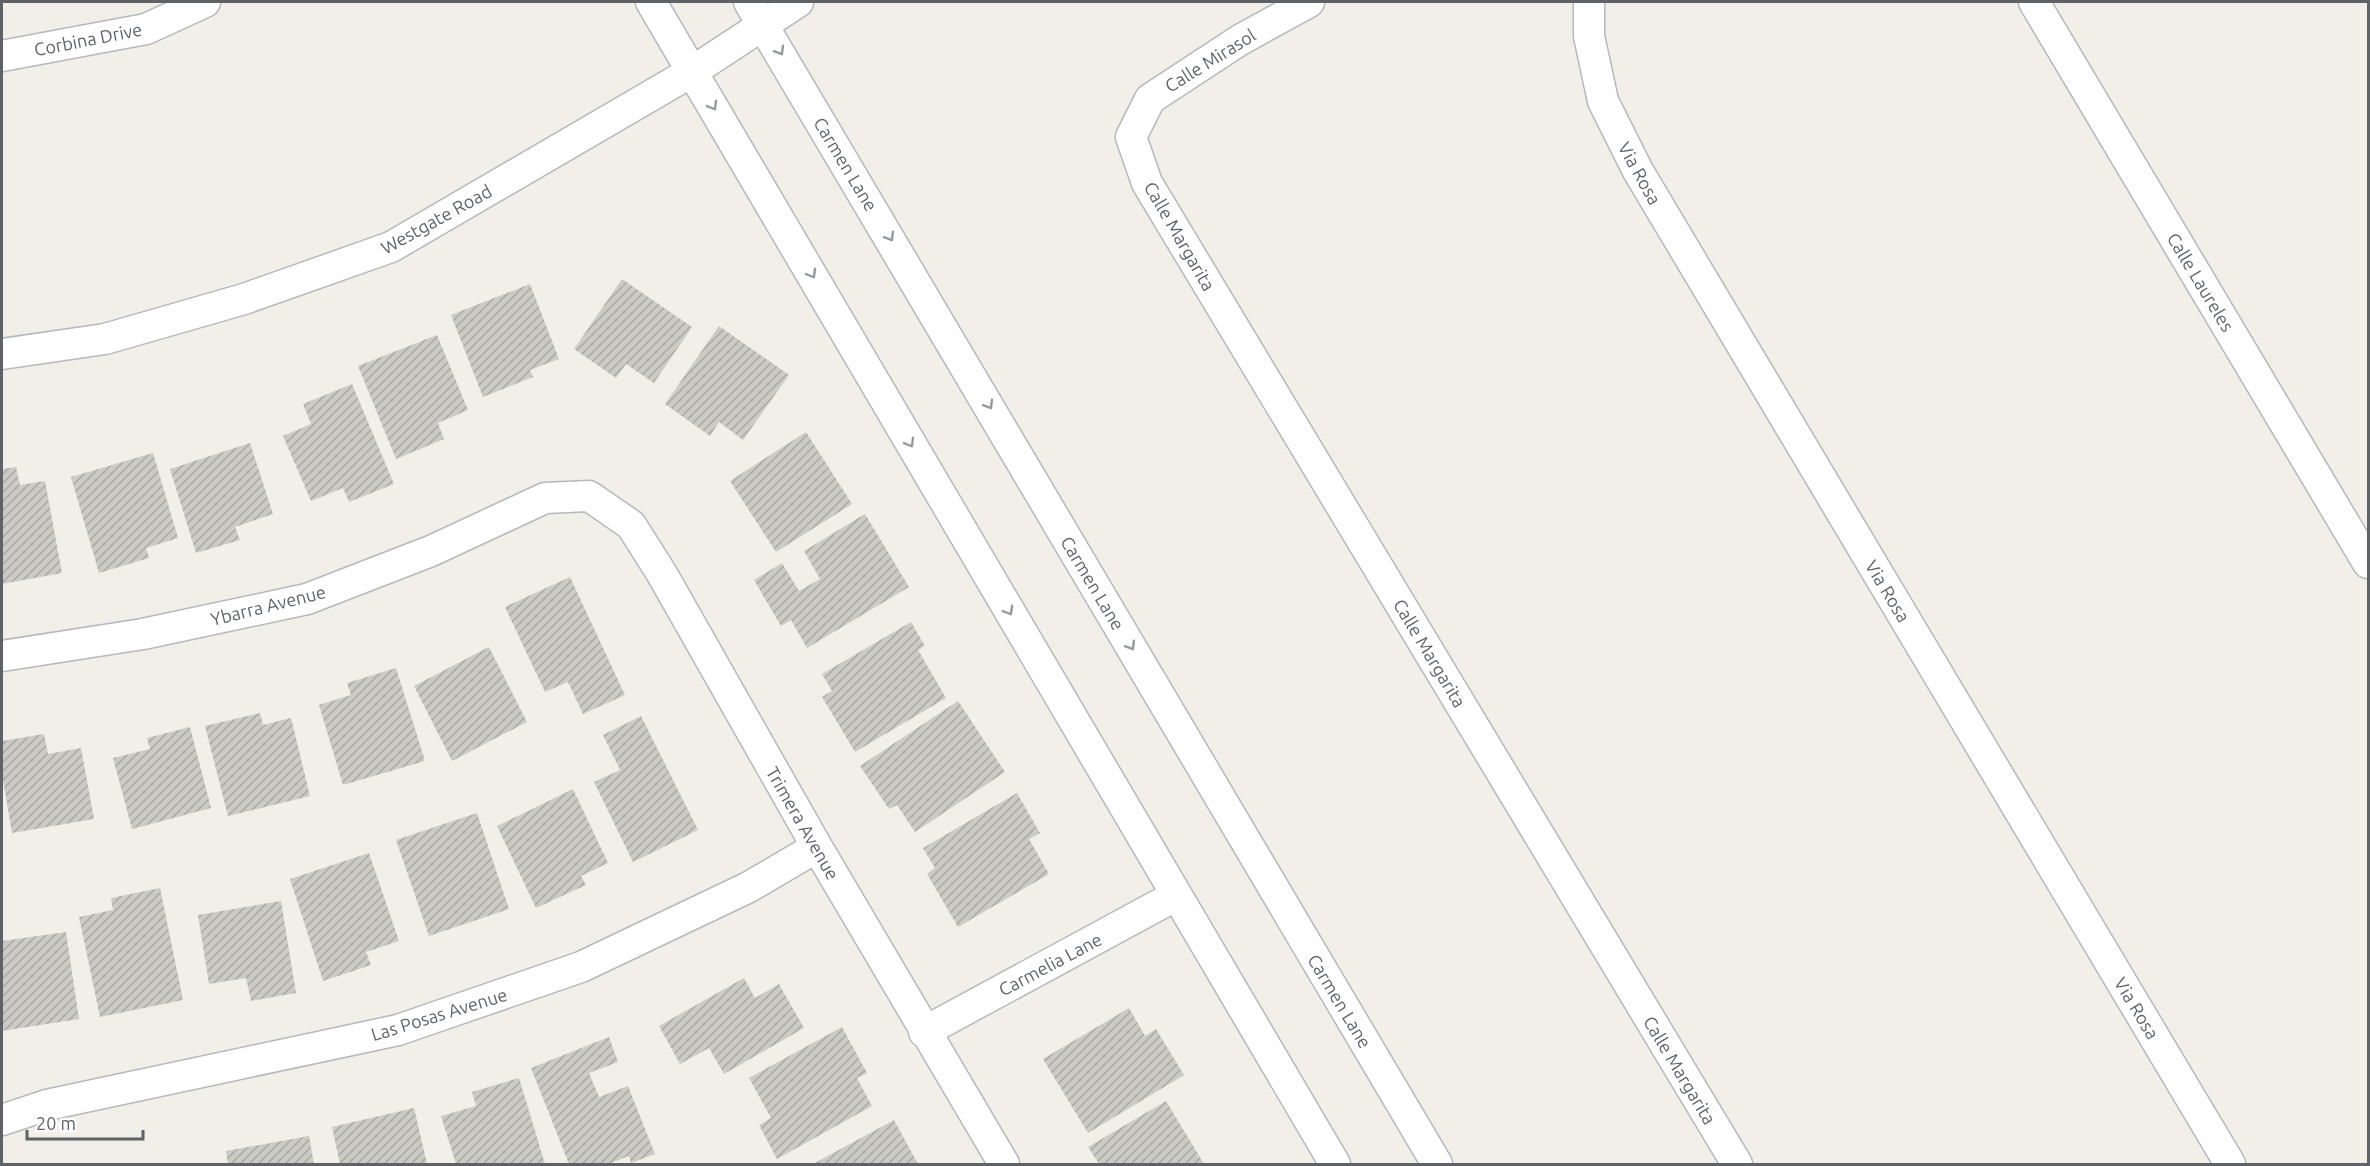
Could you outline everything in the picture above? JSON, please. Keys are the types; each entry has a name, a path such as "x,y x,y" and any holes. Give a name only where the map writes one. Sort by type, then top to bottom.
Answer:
{"street":[{"name":"Corbina Drive","path":"2,56 146,29 206,2"},
{"path":"651,2 1175,896 1335,1164"},
{"name":"Westgate Road","path":"2,354 105,339 244,299 391,247 693,71 756,13 798,2"},
{"name":"Calle Mirasol","path":"1131,137 1150,99 1240,40 1309,2"},
{"name":"Via Rosa","path":"1588,2 1589,36 1604,101 1638,171 2230,1164"},
{"name":"Calle Laureles","path":"2034,2 2368,563"},
{"name":"Carmen Lane","path":"756,13 1437,1164"},
{"name":"Calle Margarita","path":"1131,137 1147,183 1737,1164"},
{"name":"Ybarra Avenue","path":"2,656 143,634 307,599 431,551 545,498 590,496"},
{"name":"Trimera Avenue","path":"590,496 631,525 662,574 924,1032 1004,1164"},
{"name":"Las Posas Avenue","path":"2,1120 47,1105 398,1030 581,967 749,887 817,847"},
{"name":"Carmelia Lane","path":"924,1032 1175,896"}],"building":[{"path":"622,279 692,327 654,383 626,364 616,378 574,349"},
{"path":"530,284 559,359 530,370 533,377 483,397 451,315"},
{"path":"719,326 789,375 743,440 719,422 710,436 665,404"},
{"path":"437,335 468,410 438,423 444,439 396,459 358,366"},
{"path":"352,384 394,484 349,502 343,488 311,501 283,436 311,424 303,404"},
{"path":"806,432 852,504 776,552 730,481"},
{"path":"250,443 273,514 235,527 240,540 196,553 170,469"},
{"path":"153,453 178,538 146,548 149,558 99,573 71,477"},
{"path":"16,467 20,485 45,481 62,573 2,584 2,469"},
{"path":"865,514 909,587 807,648 791,620 781,626 754,580 782,563 799,591 820,579 804,551"},
{"path":"570,577 625,695 583,714 568,682 545,692 505,607"},
{"path":"911,622 925,646 918,650 946,698 855,752 822,697 832,691 822,674"},
{"path":"489,647 527,722 452,761 414,686"},
{"path":"396,668 425,761 343,785 319,705 351,695 347,683"},
{"path":"958,701 1005,772 915,832 897,805 889,809 860,766"},
{"path":"260,713 263,725 291,718 310,796 228,816 205,726"},
{"path":"641,716 698,830 633,862 594,782 620,770 603,735"},
{"path":"190,727 211,808 132,829 113,758 150,749 147,738"},
{"path":"44,734 48,754 81,748 94,819 12,833 2,774 2,741"},
{"path":"573,789 608,863 581,876 586,885 536,908 497,826"},
{"path":"1017,793 1040,833 1029,839 1049,874 958,927 927,874 935,868 923,848"},
{"path":"477,813 509,909 429,936 396,840"},
{"path":"369,853 399,941 366,952 371,965 323,981 290,879"},
{"path":"160,888 183,1000 100,1017 79,917 113,910 111,898"},
{"path":"281,901 296,993 251,1001 246,978 209,984 198,915"},
{"path":"66,932 79,1019 2,1031 2,941"},
{"path":"744,978 755,998 779,984 804,1028 724,1074 709,1048 680,1064 659,1026"},
{"path":"1129,1008 1145,1036 1156,1029 1184,1075 1088,1133 1043,1059"},
{"path":"842,1027 867,1073 857,1078 872,1106 777,1159 759,1125 771,1118 749,1078"},
{"path":"609,1037 618,1062 589,1073 599,1097 628,1086 655,1154 631,1163 629,1156 608,1164 569,1164 531,1068"},
{"path":"519,1078 545,1164 456,1164 441,1116 476,1106 472,1092"},
{"path":"1166,1101 1204,1164 1099,1164 1088,1147"},
{"path":"414,1108 427,1164 340,1164 332,1127"},
{"path":"894,1120 918,1164 813,1164"},
{"path":"309,1136 314,1164 228,1164 226,1151"}]}
